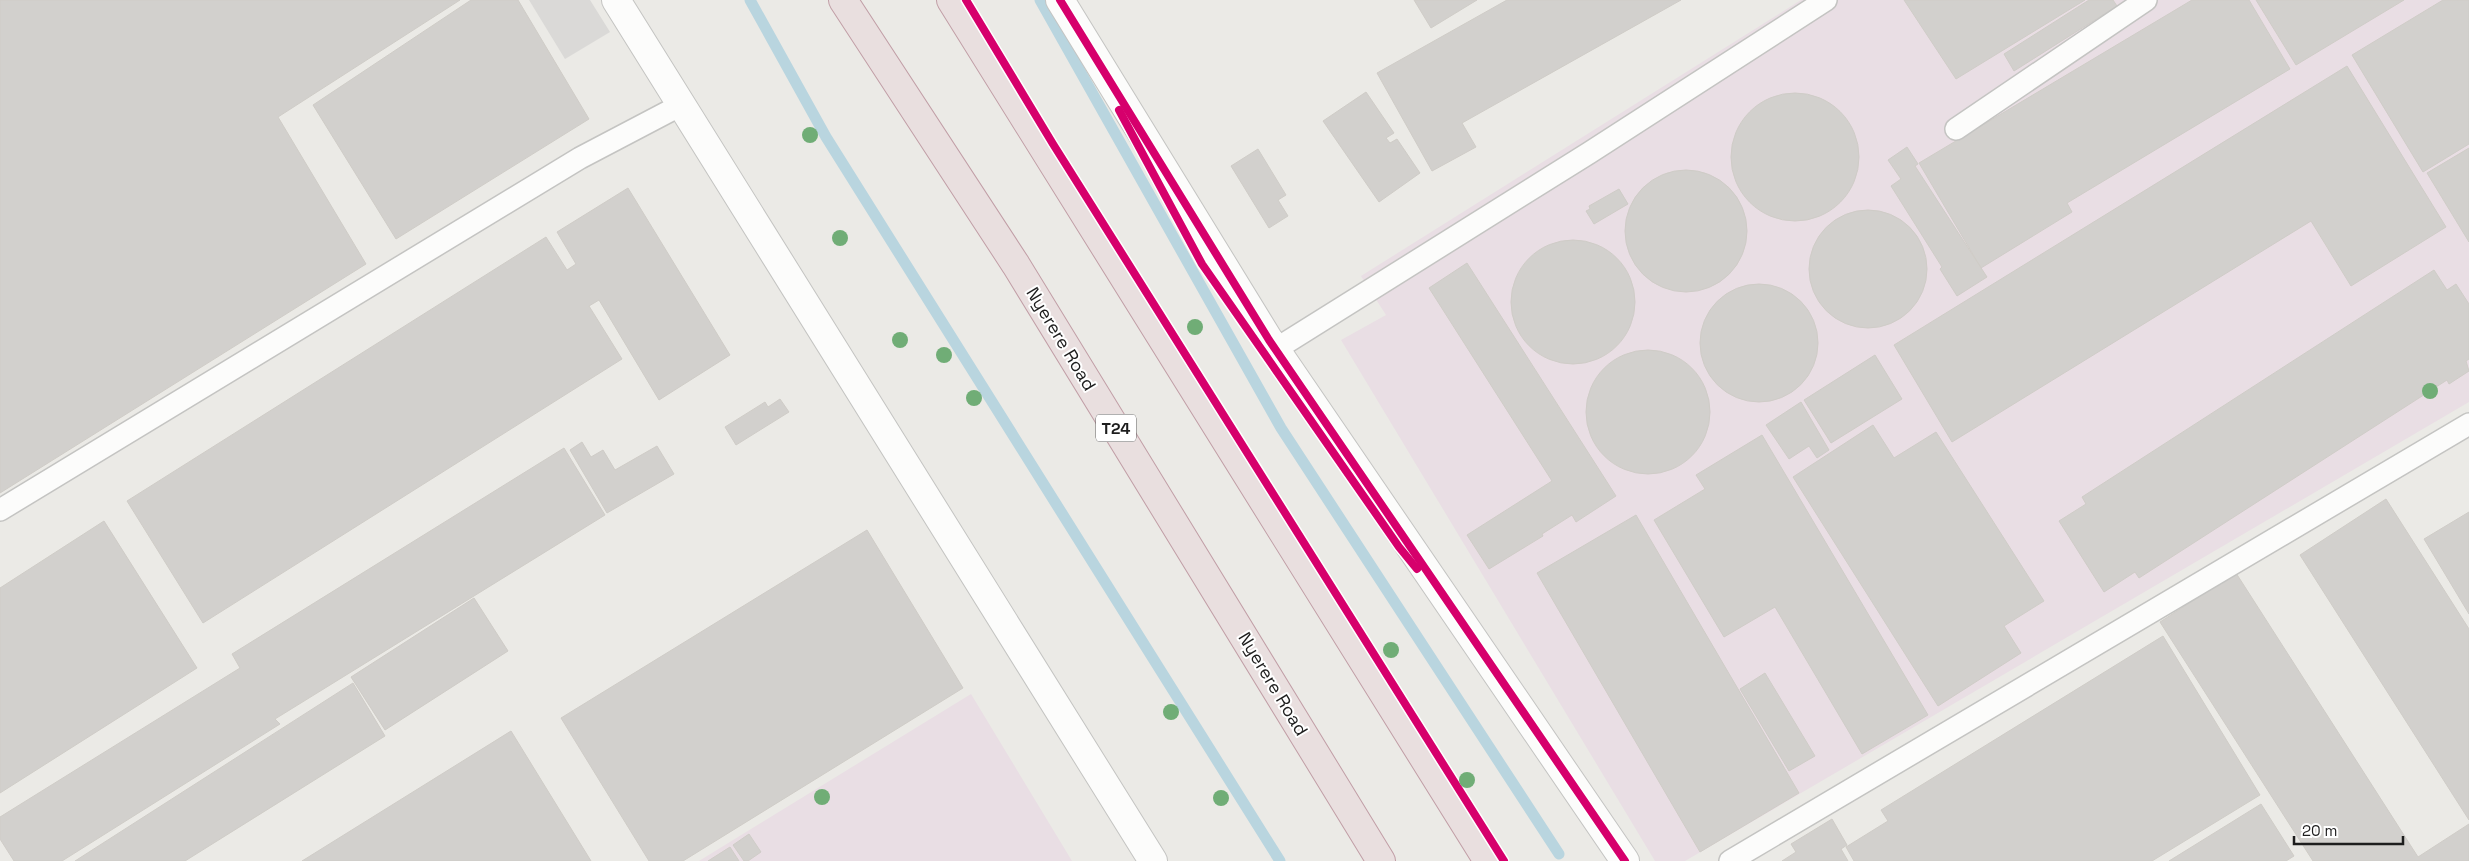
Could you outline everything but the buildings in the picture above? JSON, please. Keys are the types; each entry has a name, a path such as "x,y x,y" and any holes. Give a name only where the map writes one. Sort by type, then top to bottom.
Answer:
{"highway":[{"name":"Nyerere Road","path":"843,0 1016,265 1381,861"},
{"path":"952,0 1488,861"}],"street":[{"path":"616,0 1152,861"},
{"path":"1060,0 1276,349 1626,861"}],"lane":[{"path":"1276,349 1589,153 1826,0"},
{"path":"1956,129 2146,0"},
{"path":"0,510 580,158 681,105"},
{"path":"1730,861 2469,424"}],"shaded area":[{"path":"529,0 590,0 610,32 565,59"},
{"path":"1801,0 2469,0 2469,402 1685,861 1655,861 1341,340 1386,315 1361,276"},
{"path":"971,694 1072,861 699,861"}],"waterway":[{"path":"750,0 826,137 1280,861"},
{"path":"1040,0 1281,428 1559,854"}],"cycle path":[{"path":"966,0 1053,144 1504,861"},
{"path":"1060,0 1269,340 1625,861"},
{"path":"1119,110 1202,264 1399,547 1417,569"}]}
